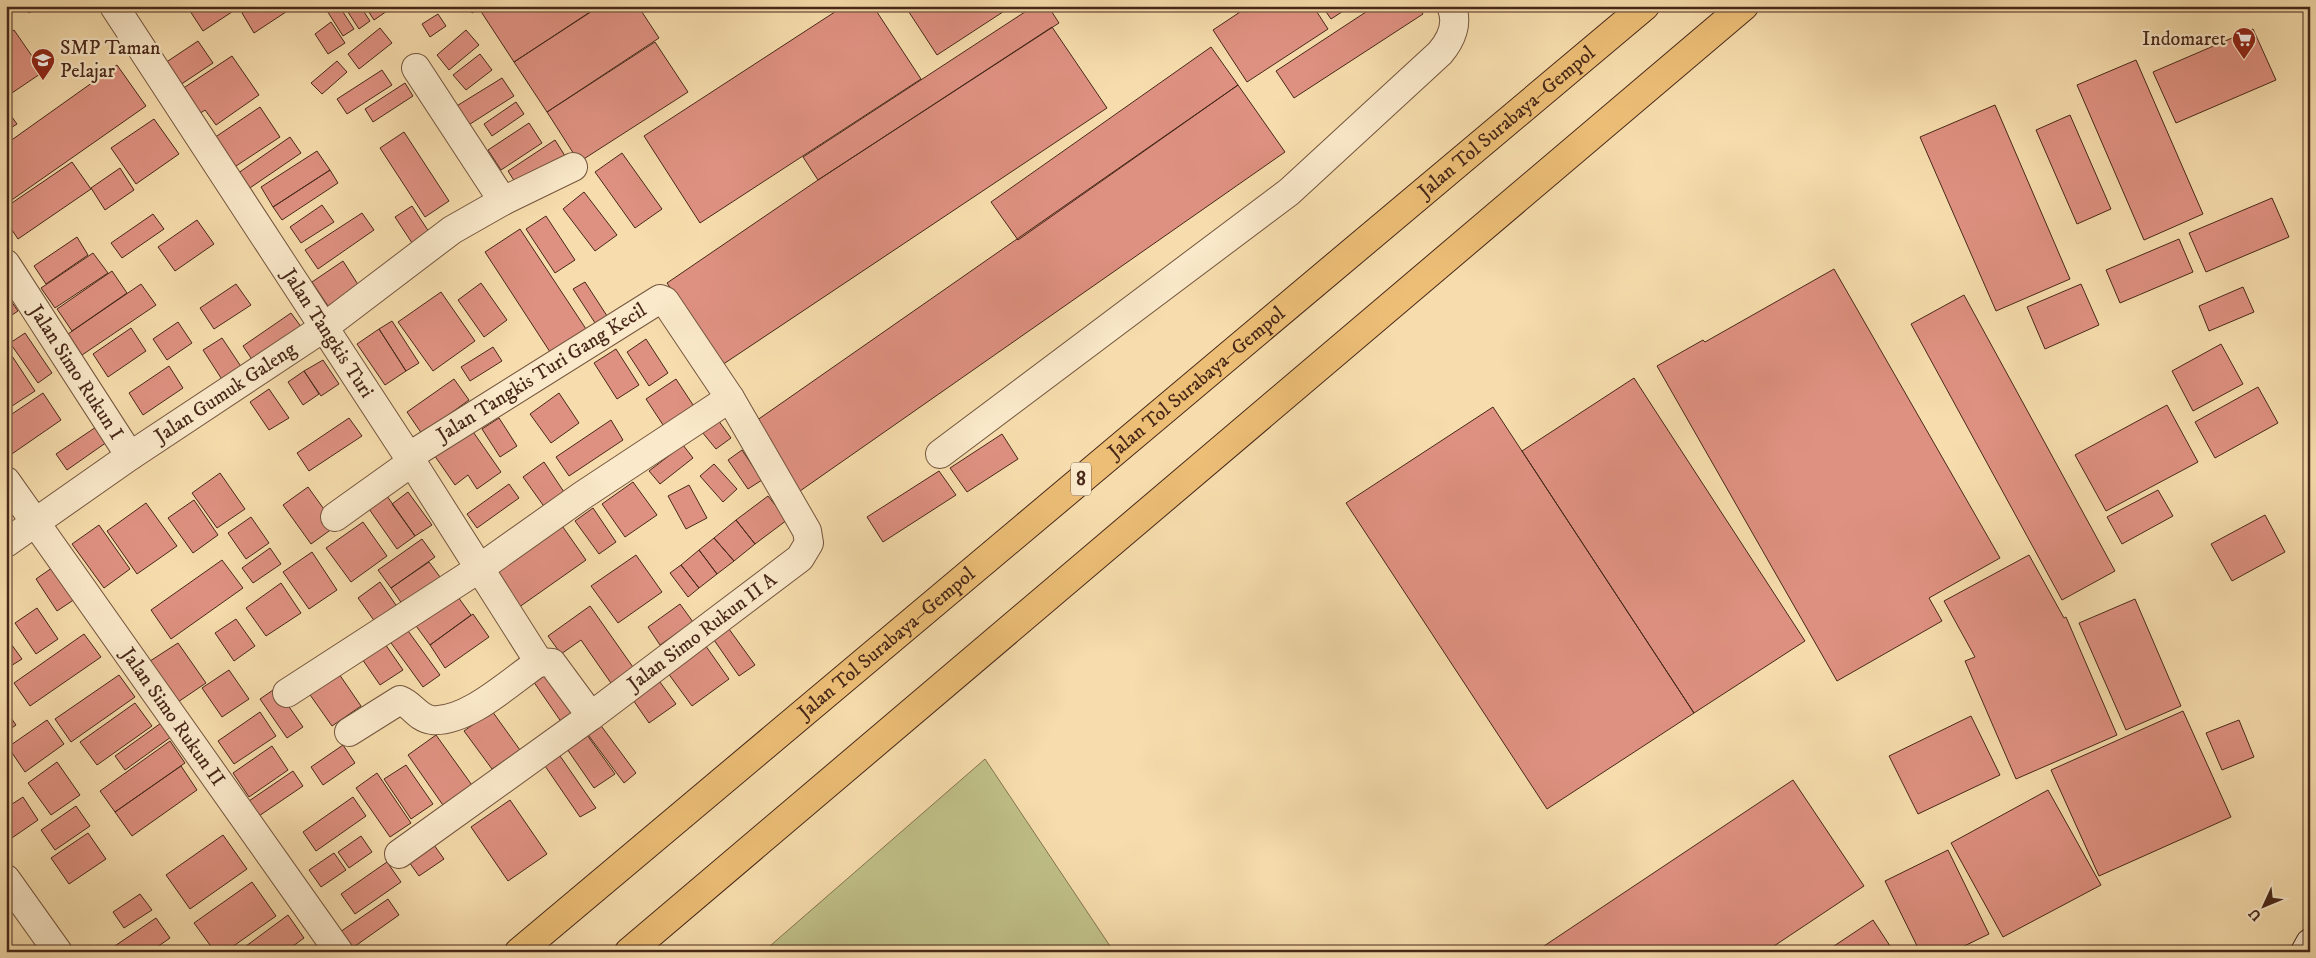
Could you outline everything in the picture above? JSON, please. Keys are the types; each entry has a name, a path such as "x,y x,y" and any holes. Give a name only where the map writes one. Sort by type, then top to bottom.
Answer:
{"highway":[{"name":"Jalan Tol Surabaya–Gempol","path":"519,952 1645,6"},
{"path":"629,952 1744,6"}],"street":[{"name":"Jalan Tangkis Turi","path":"114,6 480,568 539,662"},
{"path":"940,454 1289,192 1440,53 1449,43 1452,18"},
{"path":"416,68 503,201"},
{"name":"Jalan Gumuk Galeng","path":"6,543 130,456 324,328 452,230 503,201 573,167"},
{"name":"Jalan Simo Rukun I","path":"6,264 130,456"},
{"name":"Jalan Tangkis Turi Gang Kecil","path":"410,460 660,299 665,301 730,398 807,531 809,543"},
{"path":"287,693 480,568 583,495 730,398"},
{"path":"335,517 410,460"},
{"name":"Jalan Simo Rukun II","path":"6,481 339,952"},
{"name":"Jalan Simo Rukun II A","path":"400,854 591,716 800,558 809,543"},
{"path":"349,732 400,700 406,702 419,716 432,720 465,714 539,662 552,662 591,716"},
{"path":"6,879 58,952"},
{"path":"2305,952 2310,943"}],"green space":[{"path":"985,759 1114,952 763,952"}],"building":[{"path":"24,6 39,6 29,13"},
{"path":"167,6 178,6 170,11"},
{"path":"197,6 241,6 203,31 190,11"},
{"path":"252,6 295,6 254,33 242,13"},
{"path":"324,6 339,6 354,29 343,36"},
{"path":"344,6 360,6 370,21 359,29"},
{"path":"365,6 388,6 390,9 374,20"},
{"path":"468,6 483,6 472,13"},
{"path":"486,6 599,6 514,62 480,10"},
{"path":"600,6 638,6 659,38 547,112 514,62"},
{"path":"844,6 873,6 921,79 700,223 644,136"},
{"path":"905,6 1012,6 937,55"},
{"path":"1034,6 1048,6 1059,23 818,180 803,157"},
{"path":"1249,6 1313,6 1328,29 1247,82 1213,30"},
{"path":"1322,6 1351,6 1331,19"},
{"path":"1375,6 1418,6 1423,14 1294,98 1276,71"},
{"path":"438,14 446,26 430,37 422,24"},
{"path":"331,22 345,43 328,54 315,34"},
{"path":"1052,27 1107,108 722,365 667,283 818,180"},
{"path":"380,28 392,43 359,69 348,54"},
{"path":"2253,29 2276,80 2176,123 2153,72"},
{"path":"14,30 43,72 6,97 6,35"},
{"path":"466,30 479,45 449,70 437,55"},
{"path":"198,41 213,63 177,87 162,65"},
{"path":"655,42 688,92 579,162 547,112"},
{"path":"1211,47 1238,85 1018,240 991,202"},
{"path":"480,54 492,70 466,90 453,75"},
{"path":"232,56 259,95 216,125 205,110 199,114 182,89"},
{"path":"2136,60 2203,214 2144,240 2077,85"},
{"path":"337,61 347,72 322,94 311,83"},
{"path":"117,65 146,106 6,204 6,144"},
{"path":"382,70 392,85 347,114 337,99"},
{"path":"502,78 514,96 467,126 455,107"},
{"path":"405,83 413,96 373,122 365,109"},
{"path":"1238,85 1285,152 800,491 753,423"},
{"path":"516,102 524,114 492,136 484,124"},
{"path":"1995,105 2070,279 1996,311 1920,137"},
{"path":"260,107 280,137 227,172 208,142"},
{"path":"6,109 17,124 6,131"},
{"path":"2070,115 2111,209 2077,224 2036,130"},
{"path":"154,119 179,154 136,184 111,148"},
{"path":"529,123 542,143 501,170 488,150"},
{"path":"404,132 449,201 425,217 380,148"},
{"path":"290,137 301,153 244,192 234,176"},
{"path":"555,140 567,159 520,190 508,171"},
{"path":"317,151 330,170 273,207 261,187"},
{"path":"622,153 662,209 635,228 595,172"},
{"path":"72,162 91,189 18,239 6,221 6,207"},
{"path":"120,168 134,190 105,210 91,188"},
{"path":"330,170 338,183 282,220 273,207"},
{"path":"584,192 617,235 595,251 563,209"},
{"path":"2272,198 2289,237 2206,272 2189,233"},
{"path":"322,205 334,222 301,243 290,227"},
{"path":"412,206 431,235 414,246 395,217"},
{"path":"362,213 374,230 318,269 305,250"},
{"path":"153,214 164,229 122,258 111,243"},
{"path":"546,216 575,260 555,273 526,229"},
{"path":"197,220 214,244 175,271 158,247"},
{"path":"520,229 588,332 552,355 485,252"},
{"path":"77,237 88,255 46,284 34,266"},
{"path":"2179,239 2193,272 2120,303 2106,270"},
{"path":"93,253 108,273 55,308 41,288"},
{"path":"343,261 359,286 328,306 312,282"},
{"path":"1834,269 2000,558 1929,598 1942,621 1837,681 1657,366 1703,340 1705,342"},
{"path":"112,271 127,293 72,331 57,309"},
{"path":"585,282 611,322 599,329 573,289"},
{"path":"481,283 507,320 484,337 458,300"},
{"path":"141,284 156,305 82,355 68,334"},
{"path":"236,284 251,305 214,329 200,308"},
{"path":"2081,284 2099,325 2045,349 2027,307"},
{"path":"2243,287 2254,312 2209,331 2199,306"},
{"path":"441,292 475,341 433,371 398,322"},
{"path":"6,294 18,311 6,319"},
{"path":"1964,295 2115,571 2062,600 1911,324"},
{"path":"291,313 302,328 253,361 243,346"},
{"path":"392,321 419,363 406,371 379,329"},
{"path":"178,322 192,343 167,360 153,339"},
{"path":"131,328 146,351 108,377 93,354"},
{"path":"379,329 406,371 385,385 357,344"},
{"path":"25,333 52,373 38,383 10,343"},
{"path":"222,338 242,368 223,381 203,350"},
{"path":"646,339 668,373 649,386 627,352"},
{"path":"2221,344 2243,384 2193,411 2172,371"},
{"path":"493,347 502,361 470,381 461,367"},
{"path":"616,349 639,385 617,399 594,363"},
{"path":"12,356 35,391 6,410 6,360"},
{"path":"323,360 339,384 321,396 304,371"},
{"path":"169,366 183,388 143,415 129,393"},
{"path":"304,371 319,394 303,405 288,382"},
{"path":"1634,378 1805,641 1694,713 1522,451"},
{"path":"454,379 469,400 422,434 407,412"},
{"path":"676,379 699,414 669,434 646,399"},
{"path":"2258,387 2278,423 2215,458 2195,422"},
{"path":"269,389 289,418 269,430 250,402"},
{"path":"43,393 61,420 6,458 6,418"},
{"path":"559,393 579,423 551,443 530,414"},
{"path":"2167,405 2198,462 2106,511 2075,455"},
{"path":"1493,407 1694,713 1547,809 1346,503"},
{"path":"349,418 362,436 309,471 297,453"},
{"path":"499,418 517,446 500,457 482,429"},
{"path":"611,420 623,440 569,476 556,457"},
{"path":"718,420 731,438 716,449 702,432"},
{"path":"469,426 501,472 477,489 468,475 455,485 432,452"},
{"path":"96,427 107,442 67,470 56,454"},
{"path":"1002,434 1018,459 967,492 950,468"},
{"path":"683,445 693,458 660,484 649,471"},
{"path":"742,450 762,480 748,489 728,460"},
{"path":"544,462 568,498 548,512 523,477"},
{"path":"714,464 737,489 723,502 700,476"},
{"path":"939,471 956,495 883,542 867,517"},
{"path":"220,473 245,509 217,528 192,493"},
{"path":"633,482 657,515 625,537 602,504"},
{"path":"509,484 519,498 477,528 467,514"},
{"path":"689,485 707,518 686,529 668,496"},
{"path":"308,487 336,526 311,544 283,505"},
{"path":"2158,490 2173,516 2122,544 2107,517"},
{"path":"408,492 432,525 415,536 392,504"},
{"path":"387,496 415,536 397,549 369,509"},
{"path":"768,496 787,520 755,544 736,520"},
{"path":"194,500 218,535 193,553 168,518"},
{"path":"146,503 177,546 137,574 107,531"},
{"path":"593,508 616,542 599,554 575,521"},
{"path":"2265,515 2285,552 2232,581 2211,544"},
{"path":"251,517 269,543 246,559 228,533"},
{"path":"558,520 586,560 515,610 487,569"},
{"path":"736,520 755,544 734,561 714,538"},
{"path":"363,522 387,556 351,582 326,548"},
{"path":"99,525 130,569 104,588 72,544"},
{"path":"714,538 734,561 717,574 699,550"},
{"path":"422,539 435,557 391,588 378,570"},
{"path":"270,548 281,564 253,583 242,568"},
{"path":"699,550 717,574 699,588 681,565"},
{"path":"312,552 337,590 309,609 283,572"},
{"path":"636,555 662,592 618,623 591,586"},
{"path":"2029,555 2064,618 2066,617 2117,735 2016,779 1965,661 1975,657 1944,601"},
{"path":"222,560 243,588 171,639 151,610"},
{"path":"429,562 443,581 405,608 391,588"},
{"path":"59,563 81,595 57,611 36,579"},
{"path":"681,565 699,588 688,597 670,573"},
{"path":"380,582 400,611 378,626 358,598"},
{"path":"281,583 301,613 266,636 246,608"},
{"path":"453,590 471,615 430,645 411,619"},
{"path":"2135,599 2181,706 2126,730 2079,623"},
{"path":"680,604 693,622 660,645 648,627"},
{"path":"590,606 635,670 613,686 581,640 561,654 548,636"},
{"path":"37,608 58,639 36,654 15,623"},
{"path":"473,614 489,637 445,668 430,645"},
{"path":"236,619 255,646 234,661 215,633"},
{"path":"403,624 440,675 423,687 386,636"},
{"path":"729,629 755,665 739,676 714,640"},
{"path":"84,634 101,657 30,706 14,683"},
{"path":"6,637 22,659 6,669"},
{"path":"383,641 403,670 380,685 360,656"},
{"path":"703,642 729,679 692,706 665,669"},
{"path":"178,643 206,683 175,704 147,663"},
{"path":"549,665 581,710 562,723 531,678"},
{"path":"229,670 249,699 222,717 202,688"},
{"path":"337,671 361,706 332,726 308,692"},
{"path":"119,675 135,697 71,742 55,719"},
{"path":"657,678 676,704 649,723 631,697"},
{"path":"276,688 303,727 287,738 260,699"},
{"path":"135,703 152,726 97,765 80,742"},
{"path":"6,711 16,725 6,732"},
{"path":"492,711 520,750 492,769 464,731"},
{"path":"2183,711 2231,817 2099,876 2051,770"},
{"path":"260,712 276,736 234,764 218,741"},
{"path":"1971,716 2000,775 1918,814 1889,756"},
{"path":"47,720 64,744 25,772 8,747"},
{"path":"2239,720 2254,757 2222,770 2206,733"},
{"path":"161,723 171,737 125,770 115,756"},
{"path":"599,723 636,773 624,783 586,732"},
{"path":"436,735 474,788 445,808 408,755"},
{"path":"587,735 615,774 594,788 567,749"},
{"path":"170,741 185,763 115,812 100,791"},
{"path":"343,745 355,763 323,785 311,767"},
{"path":"272,746 288,770 249,797 233,773"},
{"path":"558,753 596,808 580,817 543,763"},
{"path":"57,762 80,795 51,815 28,783"},
{"path":"406,765 433,804 411,819 384,779"},
{"path":"181,766 197,790 132,836 115,812"},
{"path":"293,771 303,786 256,818 246,803"},
{"path":"377,773 411,823 390,837 356,788"},
{"path":"1793,780 1864,886 1765,952 1535,952"},
{"path":"2048,790 2101,885 2003,937 1951,843"},
{"path":"23,797 38,820 6,842 6,808"},
{"path":"353,797 366,816 316,851 303,832"},
{"path":"510,800 547,854 508,881 471,827"},
{"path":"76,806 90,826 55,850 41,830"},
{"path":"88,833 106,859 69,884 51,858"},
{"path":"223,835 247,869 190,909 166,875"},
{"path":"361,836 372,852 349,868 338,852"},
{"path":"429,838 444,859 419,876 404,855"},
{"path":"1948,850 1989,934 1952,952 1920,952 1885,881"},
{"path":"334,853 346,870 321,887 309,870"},
{"path":"387,862 401,882 355,914 341,894"},
{"path":"252,882 276,916 225,952 215,952 194,923"},
{"path":"140,894 152,910 124,928 113,912"},
{"path":"388,899 399,915 351,949 340,932"},
{"path":"288,915 304,938 285,952 238,952"},
{"path":"156,918 170,938 150,952 106,952"},
{"path":"1873,920 1894,952 1825,952"},
{"path":"172,947 175,952 165,952"}],"place":[{"name":"Indomaret","path":"2244,60"},
{"name":"SMP Taman Pelajar","path":"43,81"}]}
